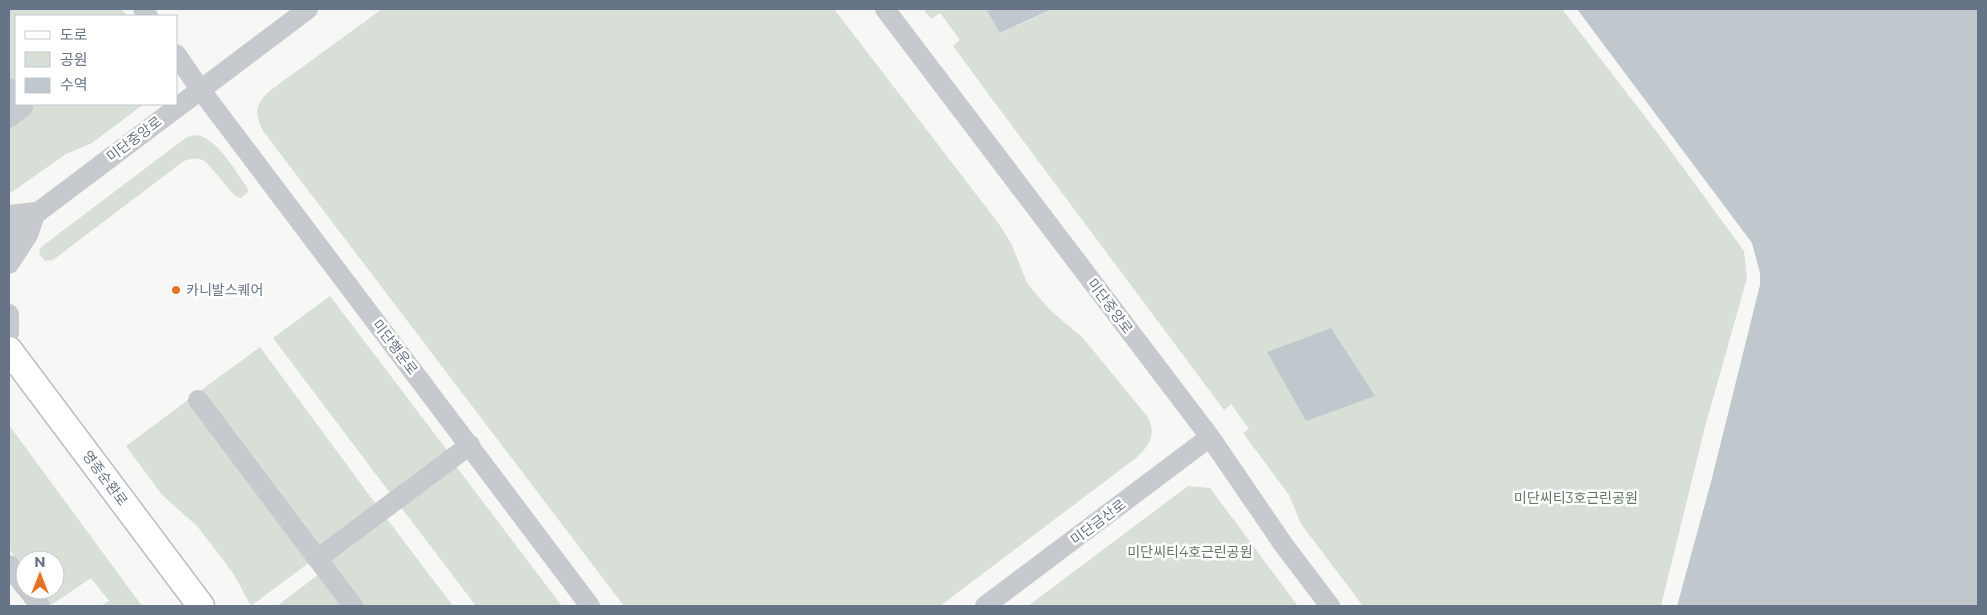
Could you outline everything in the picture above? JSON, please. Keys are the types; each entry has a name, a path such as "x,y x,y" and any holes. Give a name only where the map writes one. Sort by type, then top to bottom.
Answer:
{"main road":[{"name":"영종순환로","path":"9,350 201,606"}],"street":[{"name":"미단중앙로","path":"9,234 308,9"},
{"name":"미단중앙로","path":"885,9 1210,437 1283,544 1330,606"},
{"name":"미단행운로","path":"178,57 200,89 590,606"},
{"path":"9,118 23,107 22,105"},
{"path":"9,215 36,212 28,235 9,264"},
{"path":"9,314 9,333"},
{"path":"198,400 353,606"},
{"name":"미단금산로","path":"985,606 1210,437"},
{"path":"317,558 470,446"}],"green space":[{"path":"9,9 121,9 126,15 15,15 15,88 9,79"},
{"path":"382,9 834,9 999,224 1011,243 1027,283 1050,310 1083,338 1147,416 1152,434 1148,444 1136,458 940,606 624,606 263,131 260,124 257,114 258,106 268,92"},
{"name":"미단씨티3호근린공원","path":"923,9 986,9 1001,33 1052,9 1562,9 1657,132 1744,251 1747,278 1705,427 1661,606 1363,606 1301,524 1289,495 1243,433 1249,429 1231,404 1224,410 989,95 953,46 960,40 940,13 931,19"},
{"path":"26,105 143,105 92,143 66,154 9,194 9,126"},
{"path":"194,135 210,141 231,164 247,187 248,192 241,198 235,196 207,163 199,159 187,160 53,260 45,261 39,254 41,247 187,137"},
{"path":"330,296 450,454 393,497 273,338"},
{"path":"260,347 378,507 320,546 200,391"},
{"path":"188,400 310,562 251,606 233,573 197,526 162,495 126,446"},
{"path":"9,425 142,606 101,606 109,601 91,578 65,596 65,550 15,550 15,557 9,549"},
{"path":"455,465 562,606 476,606 400,506"},
{"name":"미단씨티4호근린공원","path":"1188,486 1210,488 1298,606 1028,606"},
{"path":"384,515 453,606 362,606 332,565 332,559"},
{"path":"319,574 343,606 277,606"},
{"path":"47,600 58,600 51,605"}],"water":[{"path":"986,9 1052,9 1000,33"},
{"path":"1577,9 1978,9 1978,606 1677,606 1711,482 1760,285 1760,273 1752,243"},
{"path":"1331,328 1375,396 1306,421 1267,352"}],"place":[{"name":"카니발스퀘어","path":"176,290"}]}
